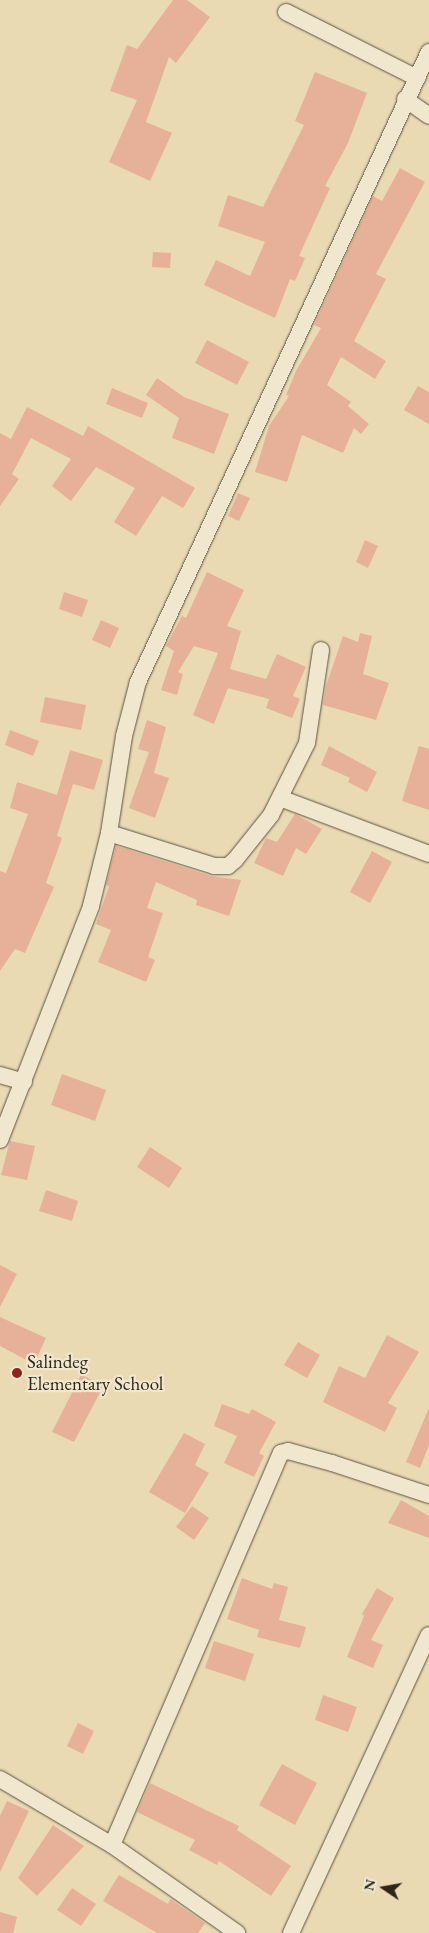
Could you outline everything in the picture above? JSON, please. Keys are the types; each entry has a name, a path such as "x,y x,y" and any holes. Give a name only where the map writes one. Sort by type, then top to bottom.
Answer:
{"street":[{"path":"286,12 417,78"},
{"path":"0,1140 91,906 109,833 124,736 138,682 405,100 429,52"},
{"path":"405,100 429,116"},
{"path":"109,833 214,866 228,866 251,843 280,798 307,743 321,650"},
{"path":"280,798 429,854"},
{"path":"0,1075 24,1082"},
{"path":"112,1845 281,1452 288,1451 332,1463 429,1495"},
{"path":"290,1933 429,1635"},
{"path":"2,1786 112,1845 237,1933"}],"building":[{"path":"173,0 187,0 210,17 176,63 169,57 146,122 172,133 150,181 109,162 137,100 110,91 127,45 137,49"},
{"path":"315,72 367,93 348,143 325,186 330,188 299,256 305,258 295,281 290,279 275,318 204,285 216,260 250,276 265,242 218,226 228,195 263,207 304,125 295,121"},
{"path":"400,168 425,182 376,274 386,279 354,341 386,361 375,379 341,357 327,385 351,402 348,406 369,424 361,434 354,428 343,453 302,435 287,482 255,472 269,426 289,396 286,395 296,371 321,328 314,325 373,196 382,201"},
{"path":"153,252 171,253 170,268 152,267"},
{"path":"207,340 249,362 237,385 195,363"},
{"path":"157,378 184,397 229,414 214,454 172,438 179,418 146,395"},
{"path":"418,386 429,392 429,424 404,410"},
{"path":"112,388 148,403 142,418 106,404"},
{"path":"27,407 83,436 88,426 195,488 183,508 162,496 136,536 114,522 135,488 96,467 71,501 52,486 71,459 31,438 12,474 19,479 0,506 0,433 11,439"},
{"path":"238,493 250,498 239,521 228,516"},
{"path":"365,540 378,546 368,568 356,562"},
{"path":"207,572 244,590 227,626 241,631 230,669 266,679 277,654 306,667 293,696 300,699 292,718 266,708 269,699 228,688 214,724 193,715 218,653 194,646 178,672 183,674 177,695 161,690 174,651 166,646 182,616 186,618"},
{"path":"64,592 88,600 82,617 59,609"},
{"path":"101,620 119,628 110,648 92,640"},
{"path":"360,633 372,636 363,674 389,683 376,720 323,705 326,686 343,636 358,642"},
{"path":"45,697 86,705 81,730 40,722"},
{"path":"147,720 166,727 154,773 169,778 155,818 129,808 149,752 138,749"},
{"path":"10,730 39,741 33,756 5,745"},
{"path":"329,746 377,772 367,792 348,782 350,778 321,765"},
{"path":"419,746 429,749 429,810 402,801"},
{"path":"70,750 103,760 94,790 73,784 57,836 62,838 46,883 54,887 25,953 15,949 0,971 0,871 6,873 28,814 10,808 17,782 57,795"},
{"path":"295,814 322,829 306,854 296,848 283,876 254,863 266,838 277,842"},
{"path":"116,846 211,876 241,880 229,916 196,905 197,900 156,882 147,908 163,913 148,957 155,960 146,982 98,962 111,930 96,924 109,886 106,885"},
{"path":"372,851 392,862 370,903 350,892"},
{"path":"62,1074 106,1090 95,1121 51,1105"},
{"path":"10,1141 35,1146 27,1180 1,1175"},
{"path":"150,1147 182,1168 169,1188 137,1167"},
{"path":"46,1190 78,1201 72,1221 39,1211"},
{"path":"0,1265 17,1274 0,1307"},
{"path":"0,1317 46,1338 34,1364 0,1346"},
{"path":"387,1335 419,1352 388,1403 397,1408 385,1432 323,1402 339,1366 365,1378"},
{"path":"298,1342 320,1355 307,1378 284,1365"},
{"path":"81,1375 104,1385 74,1442 52,1432"},
{"path":"222,1404 249,1414 252,1409 276,1422 259,1453 264,1456 254,1477 224,1463 237,1436 214,1426"},
{"path":"429,1408 429,1445 420,1468 406,1462"},
{"path":"184,1433 205,1444 195,1465 209,1473 185,1513 149,1492"},
{"path":"401,1500 429,1516 429,1538 388,1523"},
{"path":"192,1506 209,1518 194,1540 176,1527"},
{"path":"242,1578 272,1589 274,1583 288,1587 279,1620 306,1627 300,1648 257,1637 259,1630 227,1619"},
{"path":"377,1588 394,1598 371,1640 383,1645 373,1668 347,1657 364,1616 362,1614"},
{"path":"214,1641 254,1654 245,1681 205,1668"},
{"path":"323,1695 357,1707 348,1732 315,1720"},
{"path":"78,1723 94,1731 83,1754 67,1746"},
{"path":"282,1764 317,1783 295,1825 259,1805"},
{"path":"150,1783 239,1826 237,1830 291,1866 271,1896 219,1861 217,1865 189,1850 195,1840 137,1812"},
{"path":"7,1801 29,1811 0,1872 0,1816"},
{"path":"53,1825 84,1846 37,1896 18,1878"},
{"path":"119,1875 168,1904 170,1899 205,1923 198,1933 157,1933 103,1901"},
{"path":"72,1888 96,1904 81,1926 57,1910"},
{"path":"0,1912 17,1917 13,1933 0,1933"}],"place":[{"name":"Salindeg Elementary School","path":"17,1373"}]}
